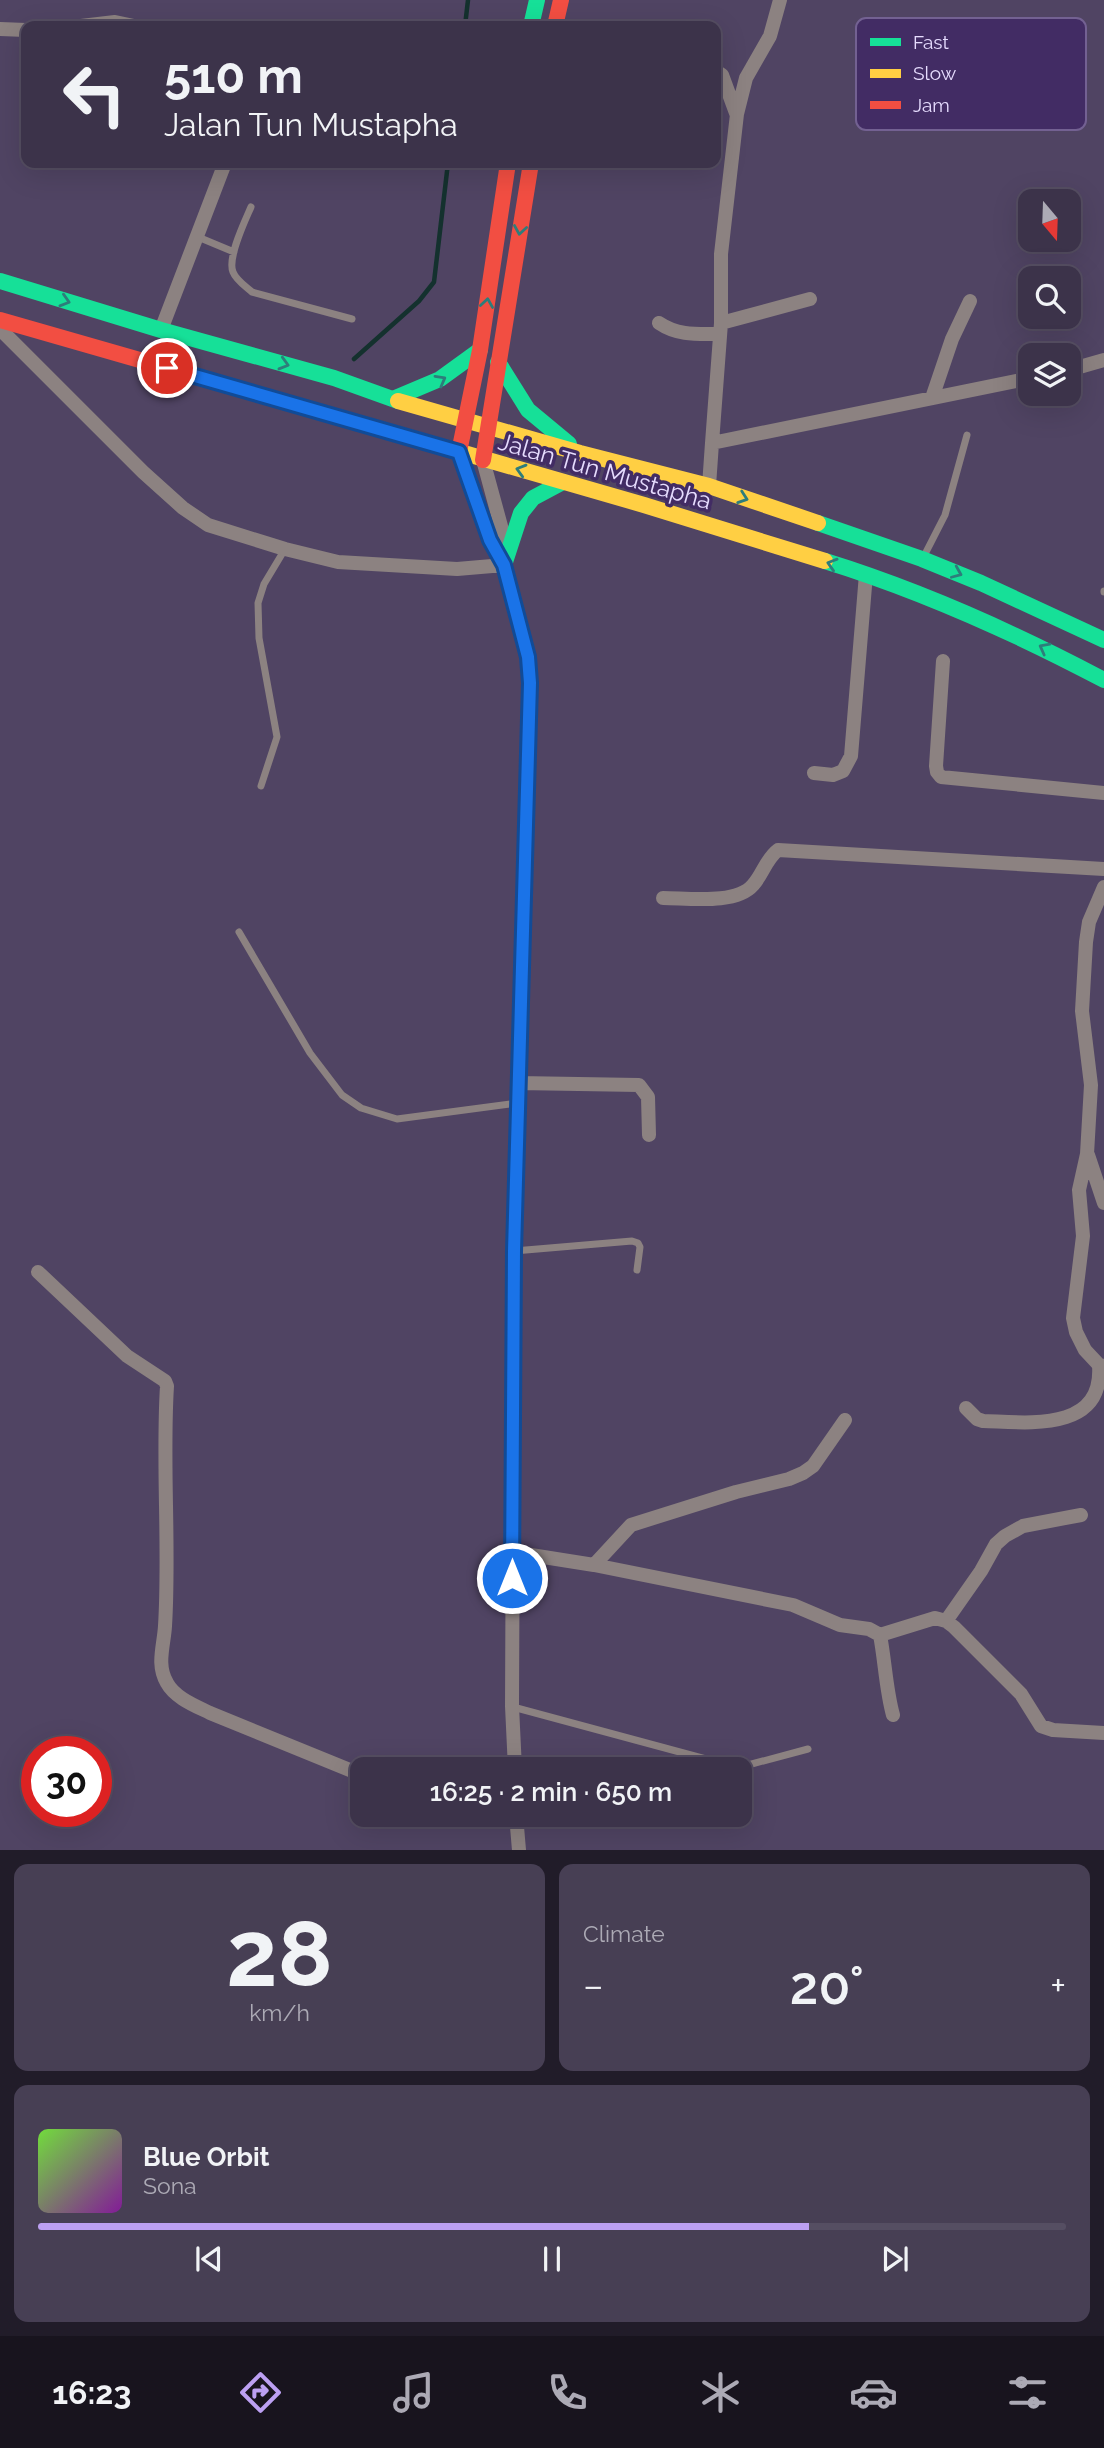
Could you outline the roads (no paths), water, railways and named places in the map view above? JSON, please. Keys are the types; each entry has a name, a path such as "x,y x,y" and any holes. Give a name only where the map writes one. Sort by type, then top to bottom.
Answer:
{"main road":[{"path":"532,21 537,0"},
{"path":"556,21 561,0"},
{"path":"459,452 480,350 507,168"},
{"path":"483,460 530,168"},
{"path":"0,281 580,453 709,486 922,559 1103,637"},
{"name":"Jalan Tun Mustapha","path":"2,331 363,423 644,505 866,574 1024,638 1104,680"},
{"path":"388,397 426,388 447,377 480,350"},
{"path":"498,362 528,410 580,453"},
{"path":"504,565 521,513 533,498 563,482"}],"street":[{"path":"709,486 720,329 721,254 737,114 746,78 770,36 780,0"},
{"path":"0,29 21,30"},
{"path":"721,74 737,114"},
{"path":"161,330 223,168"},
{"path":"659,323 671,331 684,334 720,329 810,299"},
{"path":"932,398 952,339 970,301"},
{"path":"2,331 143,472 183,508 208,525 338,562 457,569 504,565"},
{"path":"1081,367 1104,360"},
{"path":"712,443 1018,381"},
{"path":"459,452 490,540 504,565"},
{"path":"483,460 504,537 504,565 530,667 514,1251 512,1706 514,1757"},
{"path":"814,773 833,775 843,771 851,756 866,574"},
{"path":"943,661 936,766 941,777 1104,793"},
{"path":"663,898 731,898 743,893 752,887 771,855 778,850 1104,869"},
{"path":"966,1408 983,1421 1049,1423 1063,1420 1086,1409 1097,1395 1102,1365 1085,1350 1076,1332 1073,1318 1083,1236 1079,1189 1098,1083 1082,1011 1086,942 1089,922 1104,887"},
{"path":"518,1083 639,1085 648,1097 649,1135"},
{"path":"1087,1154 1104,1203"},
{"path":"38,1272 127,1356 165,1381 167,1386 167,1586 165,1629 160,1658 167,1684 186,1701 210,1713 350,1771"},
{"path":"594,1565 631,1525 803,1473 813,1466 845,1420"},
{"path":"946,1620 981,1571 996,1544 1005,1535 1023,1526 1081,1515"},
{"path":"512,1552 594,1565 793,1605 840,1625 869,1629 880,1635 935,1618 946,1620 1021,1694 1041,1726 1053,1730 1104,1733"},
{"path":"880,1635 887,1669 888,1698 893,1715"},
{"path":"518,1827 519,1850"}],"lane":[{"path":"250,207 234,252 232,271 241,283 252,292 352,319"},
{"path":"198,237 234,252"},
{"path":"922,559 945,515 967,435"},
{"path":"261,786 277,737 259,638 258,603 264,584 285,549"},
{"path":"239,932 310,1053 342,1095 361,1108 397,1119 518,1104"},
{"path":"514,1251 632,1241 640,1247 638,1270"},
{"path":"512,1706 728,1765 748,1765 808,1749"}],"waterway":[{"path":"466,21 468,0"},
{"path":"354,359 419,301 434,282 447,168"}]}
